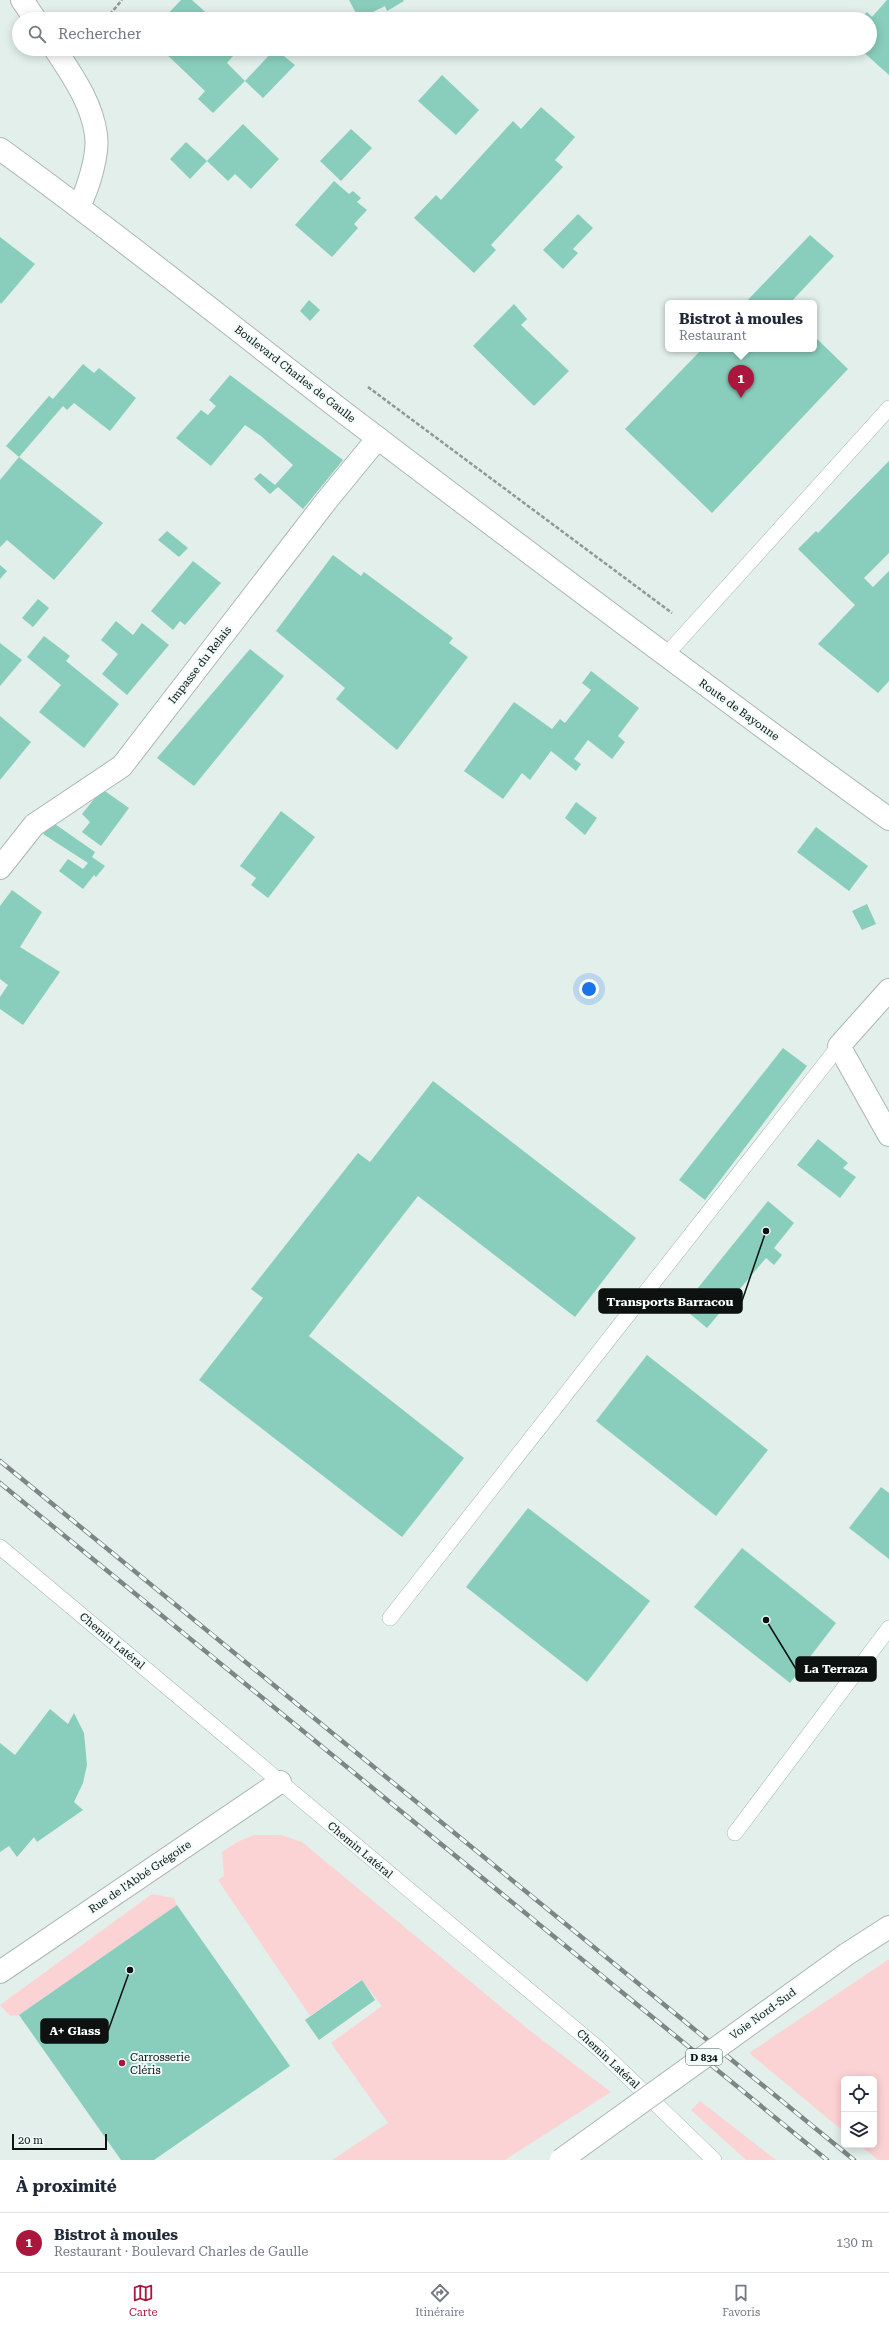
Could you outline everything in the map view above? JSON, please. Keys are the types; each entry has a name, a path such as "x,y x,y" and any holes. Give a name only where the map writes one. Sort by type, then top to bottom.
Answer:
{"main road":[{"path":"60,56 72,74 88,106 96,136 88,188 79,206"},
{"name":"Boulevard Charles de Gaulle","path":"0,149 79,206 378,438 591,599"},
{"name":"Impasse du Relais","path":"0,868 34,825 122,766 327,500 378,438"},
{"name":"Route de Bayonne","path":"591,599 665,656 889,819"},
{"path":"889,990 839,1046 889,1135"},
{"name":"Rue de l'Abbé Grégoire","path":"0,1972 280,1782"},
{"name":"Voie Nord-Sud","path":"561,2160 846,1954 889,1927"}],"lane":[{"path":"665,656 889,408"},
{"path":"390,1618 839,1046"},
{"name":"Chemin Latéral","path":"0,1547 599,2049 714,2160"},
{"path":"735,1833 889,1628"}],"path":[{"path":"112,12 122,0"},
{"path":"368,387 692,627"}],"shaded area":[{"path":"254,1835 281,1835 302,1842 529,2030 611,2092 505,2160 332,2160 388,2123 331,2043 382,2006 361,1980 310,2016 218,1880 224,1876 222,1852 237,1842"},
{"path":"152,1894 174,1898 177,1905 19,2015 10,2016 0,2005"},
{"path":"889,1959 889,2160 878,2160 864,2148 877,2148 877,2076 841,2076 841,2130 749,2053"},
{"path":"700,2101 776,2160 746,2160 691,2110"}],"building":[{"path":"181,0 192,0 205,12 170,12"},
{"path":"349,0 404,1 387,11 385,6 373,12 355,12"},
{"path":"887,0 889,0 889,75 868,56 877,56 876,12"},
{"path":"168,56 233,56 227,63 245,81 213,113 198,99 205,91"},
{"path":"268,56 284,56 295,65 263,98 245,81"},
{"path":"442,75 479,110 456,135 418,101"},
{"path":"541,107 575,137 555,160 563,167 491,245 496,250 474,273 414,218 436,195 441,200 513,121 521,129"},
{"path":"243,124 279,159 251,189 235,174 228,181 207,161"},
{"path":"351,129 372,148 341,181 320,161"},
{"path":"186,142 207,161 190,179 170,159"},
{"path":"334,181 349,194 353,191 361,198 357,202 367,210 354,224 358,228 332,257 295,225"},
{"path":"578,214 593,228 573,249 578,253 563,269 543,250"},
{"path":"810,235 834,256 793,300 748,300"},
{"path":"0,237 35,264 1,304 0,302"},
{"path":"309,300 320,310 310,321 300,311"},
{"path":"514,304 527,319 521,325 569,371 534,406 473,346"},
{"path":"817,339 848,369 712,513 625,429 699,352 817,352"},
{"path":"83,364 94,373 99,368 136,398 110,431 74,403 67,410 63,406 19,457 6,446 49,396 53,399"},
{"path":"230,375 343,460 303,509 278,487 270,494 254,479 260,473 275,485 293,465 261,436 245,425 211,466 176,438 201,410 208,415 216,406 209,400"},
{"path":"19,457 103,523 54,580 7,540 0,547 0,480"},
{"path":"889,461 889,553 864,578 873,587 889,571 889,681 878,693 818,644 855,605 798,549 816,531 818,533"},
{"path":"167,531 188,548 179,557 158,540"},
{"path":"333,555 361,576 364,572 453,638 449,643 468,657 397,750 336,699 345,688 276,631"},
{"path":"193,561 221,583 185,625 180,621 173,630 151,611"},
{"path":"0,565 7,571 0,579"},
{"path":"38,599 49,608 33,627 22,618"},
{"path":"116,621 133,635 142,623 169,645 127,695 102,674 118,654 101,640"},
{"path":"44,636 70,656 66,661 119,704 84,748 39,712 61,685 27,657"},
{"path":"0,643 22,660 0,686"},
{"path":"250,649 284,676 194,786 157,758"},
{"path":"591,671 639,708 618,736 625,742 612,759 588,740 574,759 581,764 576,771 551,751 530,780 522,773 503,799 464,771 514,702 552,729 560,719 565,723 591,690 582,683"},
{"path":"0,716 31,742 0,780"},
{"path":"102,789 129,808 101,846 82,832 90,822 82,814"},
{"path":"576,802 597,818 585,835 565,818"},
{"path":"281,811 315,837 268,898 251,885 256,878 240,866"},
{"path":"52,822 95,852 92,857 105,866 96,877 94,875 83,889 59,871 68,859 83,869 88,863 43,834"},
{"path":"816,827 868,866 849,891 797,852"},
{"path":"12,890 42,912 20,947 60,972 23,1025 0,1009 0,997 8,985 0,979 0,906"},
{"path":"867,904 876,924 862,930 852,911"},
{"path":"783,1048 807,1066 705,1200 679,1180"},
{"path":"433,1081 636,1238 575,1317 418,1196 309,1336 464,1458 402,1537 199,1380 263,1298 251,1289 358,1153 370,1162"},
{"path":"818,1139 848,1163 843,1168 856,1177 840,1198 797,1165"},
{"path":"768,1201 794,1223 774,1248 782,1255 774,1265 766,1258 707,1328 689,1313 699,1300 716,1312 693,1294"},
{"path":"647,1355 768,1450 716,1516 596,1421"},
{"path":"881,1487 889,1493 889,1559 849,1528"},
{"path":"528,1508 650,1601 587,1682 466,1587"},
{"path":"742,1548 836,1623 790,1683 694,1607"},
{"path":"50,1709 68,1724 74,1713 84,1733 87,1765 83,1783 74,1802 83,1810 37,1842 34,1837 17,1857 9,1846 0,1852 0,1743 15,1755"},
{"path":"177,1905 290,2066 154,2160 121,2160 19,2015"},
{"path":"362,1980 375,2000 319,2040 305,2020"}],"railway":[{"path":"0,1461 854,2160"},
{"path":"0,1483 827,2160"}],"place":[{"name":"Bistrot à moules","path":"741,398"},
{"name":"Transports Barracou","path":"766,1231"},
{"name":"La Terraza","path":"766,1620"},
{"name":"A+ Glass","path":"130,1970"},
{"name":"Carrosserie Cléris","path":"122,2063"}]}
